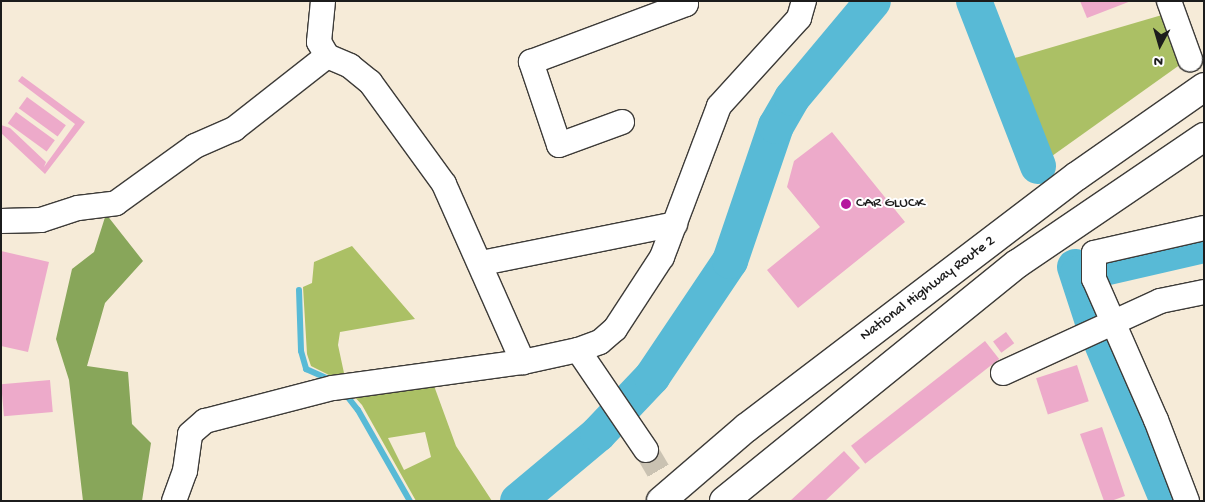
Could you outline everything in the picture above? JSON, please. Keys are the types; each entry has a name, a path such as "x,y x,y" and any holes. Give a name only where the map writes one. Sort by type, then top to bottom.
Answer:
{"highway":[{"name":"National Highway Route 2","path":"660,501 746,428 1078,176 1204,87"},
{"path":"724,501 1017,264 1204,136"},
{"path":"644,501 746,428"},
{"path":"736,501 794,443"}],"street":[{"path":"323,1 319,42 327,56 350,66 370,82 444,184 482,263 523,362"},
{"path":"622,122 558,145 531,62 686,4 685,1"},
{"path":"174,501 185,472 190,434 205,421 340,387 523,362 578,350 600,342 615,328 662,257 719,106 799,18 804,1"},
{"path":"1169,1 1190,59"},
{"path":"1,221 41,220 78,208 116,203 195,146 234,129 327,56"},
{"path":"482,263 675,224"},
{"path":"1187,501 1103,329 1094,269 1094,253 1204,228"},
{"path":"1003,373 1103,329 1160,301 1204,292"},
{"path":"578,350 646,450"}],"green space":[{"path":"1162,15 1181,64 1045,161 1008,60"},
{"path":"106,214 143,261 105,303 87,366 128,372 132,424 151,443 142,501 83,501 69,380 56,339 72,269 94,252"},
{"path":"352,246 415,319 340,332 338,345 344,373 333,377 311,366 307,354 303,287 312,283 314,262"},
{"path":"433,383 456,446 492,501 416,501 362,405 352,394","holes":["425,432 431,457 404,470 388,438"]}],"building":[{"path":"1080,1 1131,1 1087,18"},
{"path":"22,76 85,122 45,174 1,133 1,125 10,128 46,162 44,167 75,124 18,81"},
{"path":"27,97 66,125 58,137 19,108"},
{"path":"16,112 55,140 47,152 8,123"},
{"name":"CAR GLUCK","path":"832,132 905,222 798,308 767,270 820,227 787,187 794,161"},
{"path":"1,251 49,262 28,352 1,346"},
{"path":"1006,332 1014,343 1001,353 993,341"},
{"path":"985,341 999,359 865,464 851,446"},
{"path":"1077,365 1089,401 1048,414 1036,378"},
{"path":"50,380 53,412 4,416 1,384"},
{"path":"1102,427 1125,496 1111,501 1104,501 1080,434"},
{"path":"844,451 860,468 825,501 790,501"}],"waterway":[{"path":"518,501 598,434 652,377 730,261 776,126 792,98 873,1"},
{"path":"974,1 1038,166"},
{"path":"1078,274 1204,245"},
{"path":"1075,267 1093,322 1168,501"},
{"path":"299,290 301,351 306,369 335,382"},
{"path":"343,391 358,410 410,501"}],"tunnel":[{"path":"646,450 676,501"}],"place":[{"name":"CAR GLUCK","path":"846,204"}]}
